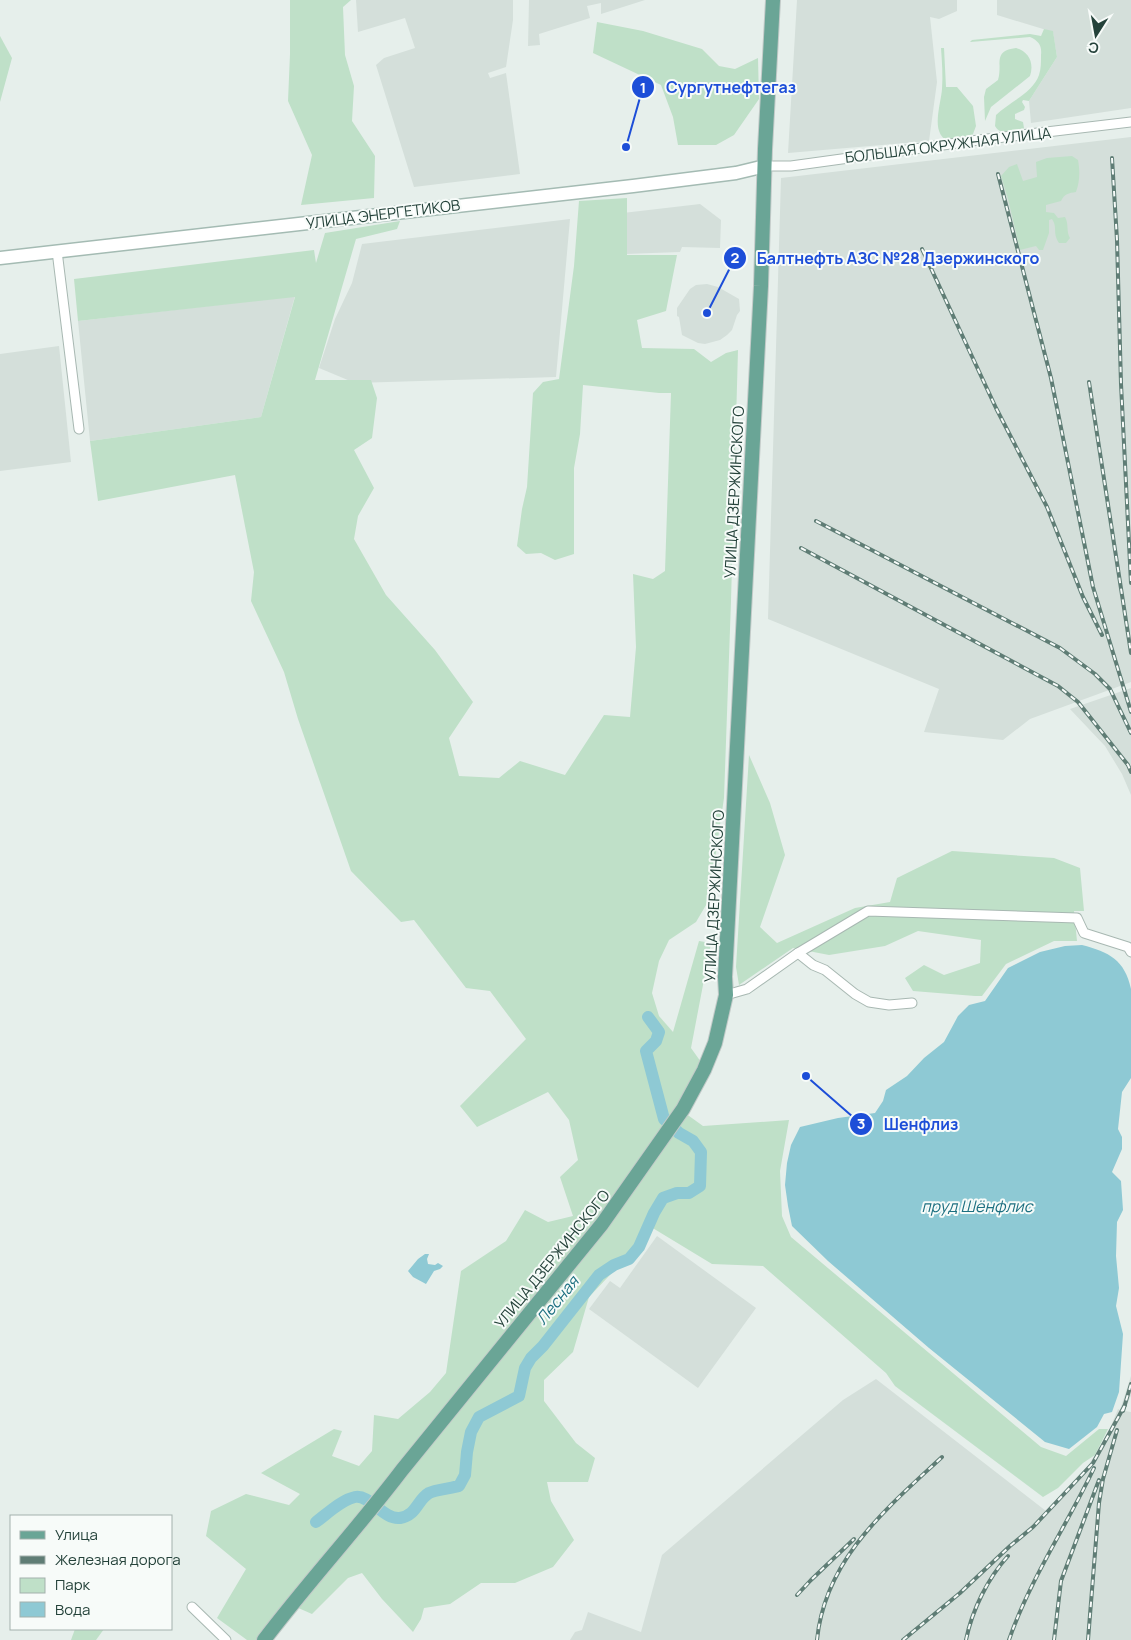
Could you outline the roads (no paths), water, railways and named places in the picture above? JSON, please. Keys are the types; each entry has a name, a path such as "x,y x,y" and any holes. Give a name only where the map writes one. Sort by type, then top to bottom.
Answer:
{"main road":[{"name":"УЛИЦА ДЗЕРЖИНСКОГО","path":"264,1640 602,1224 689,1099 715,1043 726,995 725,977 761,286 773,0"},
{"name":"УЛИЦА ЭНЕРГЕТИКОВ","path":"0,258 638,185 736,173 765,166"}],"street":[{"name":"БОЛЬШАЯ ОКРУЖНАЯ УЛИЦА","path":"765,166 791,166 979,140 1131,122"},
{"path":"57,251 79,429"},
{"path":"726,995 747,990 798,953 868,911 1077,918 1084,933 1128,947 1131,952"},
{"path":"798,953 813,965 825,970 868,1002 888,1006 912,1003"},
{"path":"192,1607 226,1640"}],"water":[{"name":"пруд Шёнфлис","path":"1082,945 1108,954 1120,964 1128,979 1131,989 1131,1078 1122,1092 1118,1129 1122,1137 1122,1149 1112,1172 1121,1181 1123,1210 1117,1222 1116,1256 1119,1288 1116,1306 1123,1334 1119,1392 1112,1412 1104,1414 1097,1427 1069,1449 1045,1442 929,1348 828,1261 792,1226 785,1185 791,1145 800,1127 838,1118 875,1113 883,1101 886,1090 907,1076 924,1058 944,1042 958,1016 969,1005 985,1001 1008,968 1040,952 1065,946"},
{"path":"425,1254 429,1254 428,1264 435,1265 438,1263 443,1266 434,1271 426,1284 413,1277 408,1271"}],"waterway":[{"name":"Лесная","path":"316,1522 339,1504 355,1497 366,1499 388,1515 400,1518 410,1514 429,1493 459,1486 465,1475 471,1432 479,1417 519,1396 525,1368 531,1358 543,1346 599,1275 614,1265 629,1259 639,1247 663,1198 677,1193 689,1193 700,1186 701,1152 693,1141 679,1133 664,1119 646,1051 656,1041 659,1032 648,1017"}],"railway":[{"path":"1112,158 1131,583"},
{"path":"998,174 1051,378 1093,587 1131,712"},
{"path":"922,249 996,408 1047,507 1083,597 1102,635"},
{"path":"1089,382 1131,653"},
{"path":"816,521 1060,648 1095,674 1110,689 1131,733"},
{"path":"801,548 1058,686 1078,702 1128,765 1131,772"},
{"path":"1123,1411 1131,1384"},
{"path":"903,1640 960,1593 1033,1527 1093,1463 1125,1405"},
{"path":"1088,1640 1099,1503 1103,1479 1117,1430"},
{"path":"817,1640 822,1611 832,1585 845,1560 880,1516 942,1457"},
{"path":"1009,1640 1027,1596 1094,1468"},
{"path":"1054,1640 1061,1581 1099,1480"},
{"path":"797,1595 854,1539"},
{"path":"966,1640 972,1617 982,1595 994,1574 1008,1556"}],"place":[{"name":"Сургутнефтегаз","path":"626,147"},
{"name":"Балтнефть АЗС №28 Дзержинского","path":"707,313"},
{"name":"Шенфлиз","path":"806,1076"}]}
